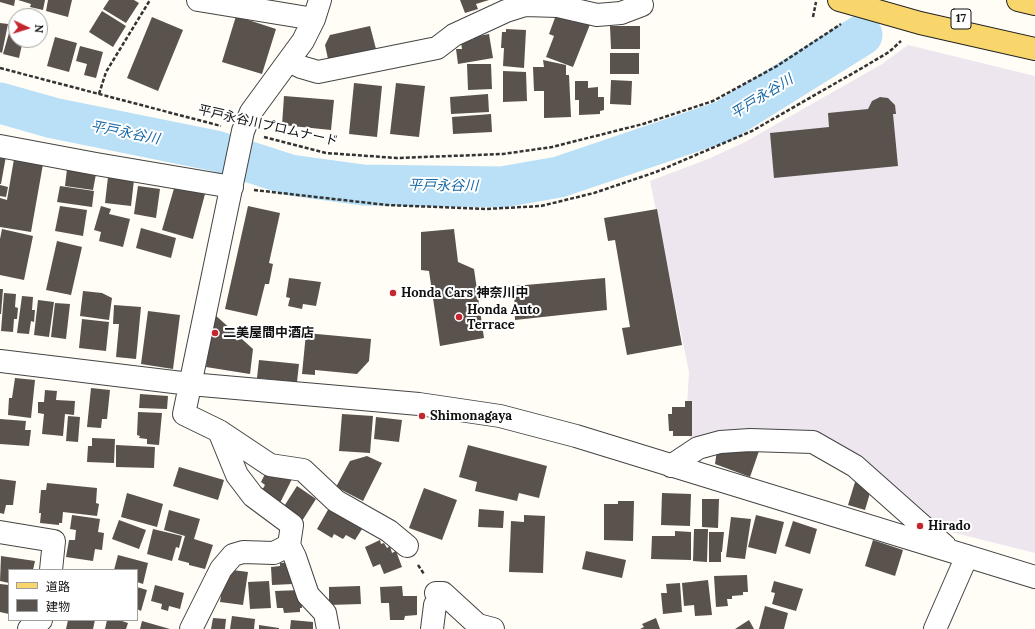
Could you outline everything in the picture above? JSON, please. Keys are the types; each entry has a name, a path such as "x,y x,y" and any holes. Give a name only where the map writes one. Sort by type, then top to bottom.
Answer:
{"main road":[{"path":"839,0 920,23 1035,49"},
{"name":"17","path":"888,0 1035,38"},
{"path":"1018,0 1035,4"}],"street":[{"path":"198,0 317,10 303,41 251,112 242,137 184,414 220,431 270,465 303,470 336,501 389,531 407,546"},
{"path":"289,61 301,67 318,72 437,48 460,32 506,11 525,5 558,6 597,15 621,13 642,5"},
{"path":"0,146 88,163 233,182"},
{"path":"0,361 190,384 419,404 500,416 576,436 1035,577"},
{"path":"220,431 237,475 253,496 292,525 289,545 295,557 308,595 325,614 328,629"},
{"path":"671,466 698,448 720,442 750,440 813,442 855,466 959,553"},
{"path":"0,532 54,541 51,569"},
{"path":"190,629 221,569 233,555 244,552 274,553 289,545"},
{"path":"935,629 959,553"},
{"path":"432,629 435,599 443,593 478,625 493,629"},
{"path":"28,629 40,621"}],"path":[{"path":"99,94 106,72 150,0"},
{"path":"813,17 816,0"},
{"name":"平戸永谷川プロムナード","path":"0,68 99,94 242,137 326,153 397,158 503,154 552,147 643,124 713,101 777,66 844,22"},
{"path":"233,182 387,205 486,209 542,206 594,193 656,172 752,130 889,52 920,23"}],"shaded area":[{"path":"908,45 1035,76 1035,553 939,529 820,440 690,442 687,406 689,372 650,181 708,159 745,142 882,64"}],"building":[{"path":"0,0 15,0 14,6 0,2"},
{"path":"18,0 45,0 43,8 30,7 31,4"},
{"path":"48,0 72,0 68,17 48,12 48,8 47,8"},
{"path":"109,0 134,0 139,3 126,23 103,9"},
{"path":"460,0 489,0 476,4 478,9 465,13"},
{"path":"102,11 126,26 113,47 89,32"},
{"path":"556,15 574,22 577,16 591,22 573,67 546,57 554,36 549,34"},
{"path":"236,16 276,29 262,74 222,62"},
{"path":"152,17 183,30 158,91 127,78"},
{"path":"0,23 8,24 2,53 0,52"},
{"path":"370,26 376,49 328,59 325,45 330,35"},
{"path":"610,26 640,26 640,49 611,49"},
{"path":"506,29 526,30 524,68 503,66 504,48 501,48 502,32 506,32"},
{"path":"489,34 493,58 458,64 456,49 462,49 461,42 474,39 473,37"},
{"path":"8,36 8,48 21,48 19,58 3,54"},
{"path":"55,37 77,43 69,72 47,66"},
{"path":"80,46 103,52 96,78 84,75 87,64 76,61"},
{"path":"610,53 639,53 639,74 610,74"},
{"path":"543,60 566,65 566,75 569,75 571,117 544,118 544,91 534,91 533,67 544,67"},
{"path":"467,64 491,64 492,89 468,90"},
{"path":"503,71 526,72 527,101 503,102"},
{"path":"611,80 632,81 631,105 610,104"},
{"path":"575,81 588,81 588,88 598,87 598,97 604,97 604,110 600,111 600,114 579,115 579,100 575,100"},
{"path":"354,83 382,86 377,137 349,134"},
{"path":"396,83 425,86 419,137 390,134"},
{"path":"488,94 489,112 451,114 450,97"},
{"path":"284,96 334,100 331,130 282,125"},
{"path":"880,97 888,98 895,105 896,114 893,114 898,166 774,178 770,133 829,127 828,113 868,109 872,101"},
{"path":"491,114 492,132 453,134 452,117"},
{"path":"0,155 6,156 1,184 0,184"},
{"path":"14,159 43,164 31,232 0,227 0,198 7,200"},
{"path":"67,169 96,174 93,190 65,186"},
{"path":"108,177 134,180 131,206 105,203"},
{"path":"0,185 8,187 6,197 0,196"},
{"path":"175,185 205,194 193,239 162,230"},
{"path":"60,186 94,191 92,207 57,202"},
{"path":"138,186 160,189 156,218 134,214"},
{"path":"60,206 87,210 83,236 55,231"},
{"path":"101,206 111,209 109,214 130,219 123,247 99,241 101,232 94,230"},
{"path":"248,206 280,213 269,263 273,264 269,284 265,284 257,316 225,309"},
{"path":"657,209 682,345 627,355 622,328 630,327 615,240 608,241 604,218"},
{"path":"141,228 176,238 171,258 136,248"},
{"path":"2,229 33,236 24,280 0,275 0,239"},
{"path":"454,229 458,262 474,269 484,338 440,346 429,271 421,270 421,232"},
{"path":"57,241 82,247 71,295 46,290"},
{"path":"289,278 321,282 316,306 303,304 302,309 288,306 290,298 286,297"},
{"path":"605,278 607,310 515,320 514,286"},
{"path":"0,289 3,289 1,314 0,314"},
{"path":"83,291 102,293 112,298 109,320 80,316"},
{"path":"4,293 16,294 15,307 18,308 17,319 14,319 13,332 1,331"},
{"path":"22,296 33,297 32,310 35,310 34,322 31,321 29,334 17,333"},
{"path":"38,300 54,302 49,337 34,335"},
{"path":"55,303 70,304 66,339 51,337"},
{"path":"114,305 141,307 136,359 116,357 119,324 113,324"},
{"path":"148,311 180,315 173,369 141,364"},
{"path":"214,314 253,349 250,374 206,367"},
{"path":"82,319 109,322 106,351 79,348"},
{"path":"306,333 371,339 369,361 357,374 315,370 315,375 302,374"},
{"path":"259,360 299,364 297,382 257,378"},
{"path":"15,378 35,380 31,418 8,415 9,398 12,398"},
{"path":"91,388 110,390 107,419 102,419 101,428 87,427"},
{"path":"45,390 57,391 56,400 75,401 74,415 65,414 63,436 42,434 44,414 38,413 38,402 44,402"},
{"path":"140,394 168,396 167,409 139,408"},
{"path":"685,401 692,401 692,436 673,436 673,431 669,431 668,414 672,414 672,407 685,407"},
{"path":"138,412 162,413 159,445 147,444 147,439 139,438 140,436 137,435"},
{"path":"342,414 373,416 370,453 339,451"},
{"path":"68,416 80,417 78,442 66,441"},
{"path":"376,417 402,420 399,442 374,439"},
{"path":"0,419 26,421 25,430 31,430 29,446 0,444"},
{"path":"92,438 115,439 114,463 87,462 88,446 92,446"},
{"path":"116,445 155,447 154,468 116,467"},
{"path":"468,445 547,466 539,498 519,493 517,501 475,491 477,482 459,477"},
{"path":"717,450 759,451 750,477 715,464"},
{"path":"367,456 382,463 363,501 336,487 350,461"},
{"path":"179,467 224,480 218,500 173,486"},
{"path":"266,472 276,478 278,475 292,479 280,503 261,492 265,485 261,482"},
{"path":"0,479 16,481 13,505 6,505 4,514 0,513"},
{"path":"855,482 866,486 870,493 865,510 848,505"},
{"path":"47,483 97,488 96,503 99,504 97,516 63,512 62,523 59,523 59,525 40,523 41,513 39,513 41,490 46,490"},
{"path":"297,486 316,499 302,521 283,508"},
{"path":"424,488 457,500 442,540 409,528"},
{"path":"127,493 163,504 157,527 121,517"},
{"path":"662,493 691,494 690,526 661,525"},
{"path":"702,499 719,499 718,528 702,527"},
{"path":"618,501 634,501 633,541 604,540 604,504 618,504"},
{"path":"329,508 362,529 355,540 346,535 343,539 334,534 332,538 317,529"},
{"path":"479,509 504,511 503,528 478,527"},
{"path":"169,510 200,519 194,539 213,545 205,569 189,565 189,563 178,560 185,536 164,530"},
{"path":"72,515 100,519 98,532 104,533 102,550 95,549 93,561 66,557 69,540 75,540 76,530 70,529"},
{"path":"524,515 545,516 543,573 509,572 511,521 524,522"},
{"path":"756,515 784,522 776,554 748,547"},
{"path":"731,517 751,519 745,559 726,557"},
{"path":"119,520 146,530 139,549 112,539"},
{"path":"793,521 817,529 810,554 785,546"},
{"path":"153,529 182,536 179,548 176,547 172,561 147,554"},
{"path":"694,529 708,529 707,562 693,561"},
{"path":"675,531 691,532 691,560 651,559 652,536 675,536"},
{"path":"709,532 724,532 721,562 709,562"},
{"path":"380,540 381,544 384,543 387,548 390,546 392,553 396,551 402,567 384,574 380,564 373,567 365,547"},
{"path":"873,540 903,550 895,576 865,566"},
{"path":"586,551 626,560 622,578 582,569"},
{"path":"118,555 148,563 143,584 138,582 138,569 114,569"},
{"path":"1,556 35,561 33,569 8,569 8,583 0,581"},
{"path":"292,562 293,584 272,585 271,567 280,566 280,563"},
{"path":"225,569 248,572 243,605 220,602"},
{"path":"747,575 748,592 743,592 743,595 732,596 732,599 727,599 728,606 716,607 714,576"},
{"path":"708,580 712,615 695,616 694,605 684,606 682,583"},
{"path":"269,581 271,608 250,609 248,582"},
{"path":"774,581 803,589 796,611 772,604 775,593 771,592"},
{"path":"680,583 682,612 663,614 661,593 667,593 666,584"},
{"path":"0,584 8,585 8,614 0,612"},
{"path":"155,585 184,593 180,609 169,606 168,611 161,609 162,604 151,601"},
{"path":"360,586 361,604 329,605 329,587"},
{"path":"402,586 403,596 417,596 417,615 405,616 404,620 390,620 389,603 381,603 380,587"},
{"path":"138,587 147,590 141,611 138,610"},
{"path":"301,590 302,608 300,608 300,612 284,613 283,608 277,608 275,591"},
{"path":"765,606 788,613 784,629 759,629"},
{"path":"232,616 255,619 254,629 230,629"},
{"path":"213,618 226,619 225,629 211,629"},
{"path":"656,618 660,629 640,629 644,627 642,624"},
{"path":"291,620 313,622 313,629 290,629"},
{"path":"749,620 754,629 735,629"},
{"path":"68,621 95,621 93,629 66,629"},
{"path":"107,621 122,621 128,623 126,629 105,629"},
{"path":"142,621 170,629 140,629"},
{"path":"259,625 279,628 279,629 259,629"}],"waterway":[{"name":"平戸永谷川","path":"0,103 53,118 216,151 290,175 363,185 502,187 559,177 724,121 862,35"}],"place":[{"name":"Honda Cars 神奈川中","path":"393,293"},
{"name":"Honda Auto Terrace","path":"459,317"},
{"name":"二美屋間中酒店","path":"215,333"},
{"name":"Shimonagaya","path":"422,416"},
{"name":"Hirado","path":"920,526"}]}
